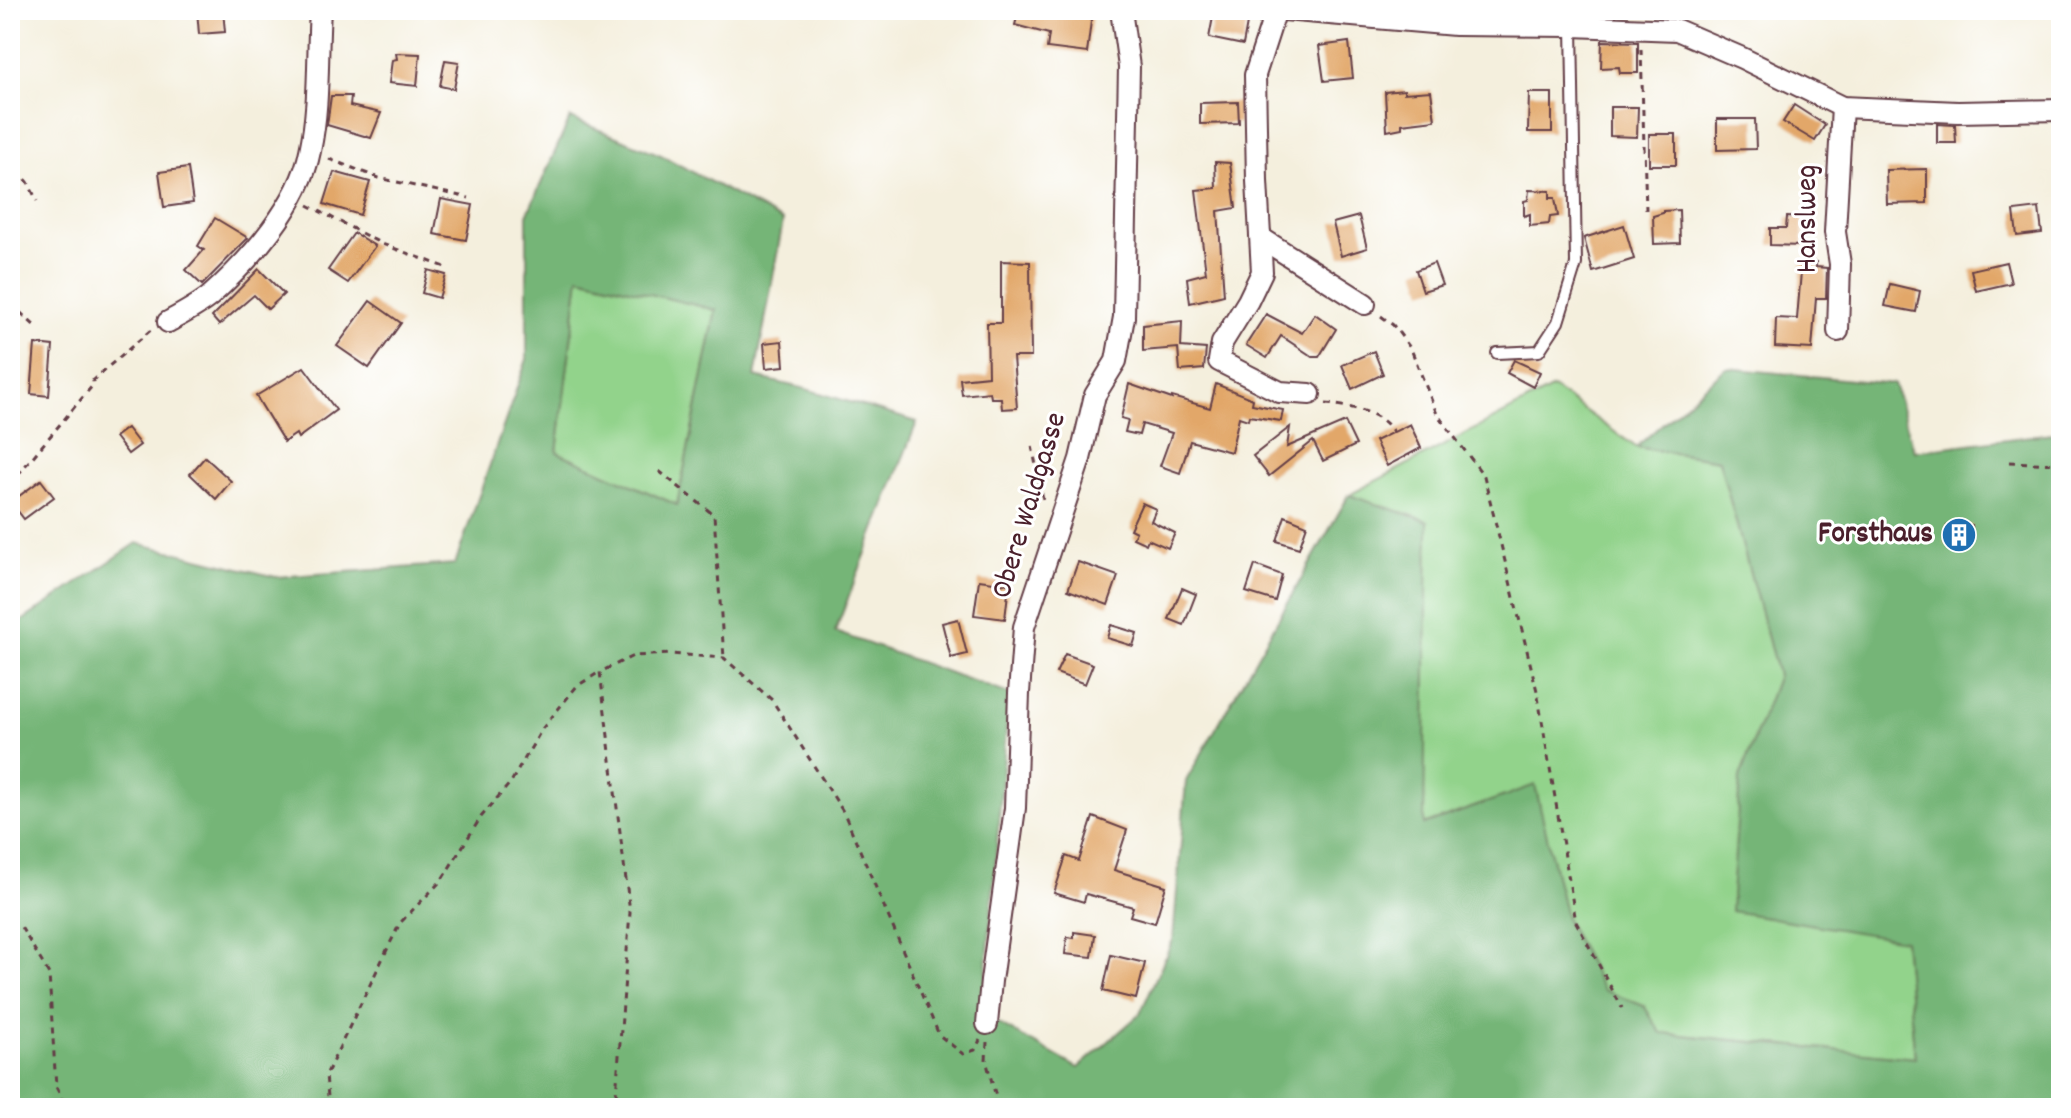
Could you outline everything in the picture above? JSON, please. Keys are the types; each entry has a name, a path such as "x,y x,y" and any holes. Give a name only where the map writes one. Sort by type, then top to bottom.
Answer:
{"street":[{"path":"163,323 208,298 252,253 294,197 310,152 320,10"},
{"name":"Obere Waldgasse","path":"987,1024 1015,808 1024,627 1080,459 1095,395 1116,361 1124,317 1129,67 1121,10"},
{"path":"1276,10 1255,75 1262,272 1222,343 1219,361 1280,392 1310,394"},
{"path":"1284,10 1455,25 1677,30 1842,107 1958,112 2061,110"},
{"name":"Hanslweg","path":"1838,331 1840,264 1835,232 1842,107"},
{"path":"1261,238 1365,304"}],"lane":[{"path":"1497,353 1539,351 1558,322 1576,264 1572,26"}],"path":[{"path":"1640,29 1646,210"},
{"path":"310,152 379,178 469,198"},
{"path":"10,161 28,182 37,201"},
{"path":"294,197 382,244 448,268"},
{"path":"1365,304 1393,325 1411,349 1437,414 1484,476 1537,691 1576,922 1622,1008"},
{"path":"10,307 37,328"},
{"path":"10,484 93,385 93,380 163,323"},
{"path":"1310,394 1317,403 1354,407 1390,425 1393,432"},
{"path":"1032,446 1045,508"},
{"path":"2009,462 2061,464"},
{"path":"659,471 714,515 724,658"},
{"path":"329,1108 326,1075 400,923 441,881 481,817 511,782 551,718 577,686 633,656 671,654 724,658 772,700 844,813 939,1035 963,1054 975,1050 987,1024"},
{"path":"600,672 630,912 615,1108"},
{"path":"10,923 21,927 49,974 56,1087 64,1108"},
{"path":"987,1024 986,1060 999,1108"},
{"path":"64,1102 76,1108"}],"green space":[{"path":"570,118 661,155 783,221 755,377 917,422 835,632 1009,694 983,1015 1078,1068 1140,1014 1173,940 1186,781 1349,495 1428,521 1424,825 1535,785 1567,922 1603,990 1644,1006 1661,1033 1915,1058 1904,940 1731,911 1740,778 1778,675 1719,460 1636,447 1726,368 1894,384 1914,451 2061,432 2061,1108 10,1108 10,629 137,543 276,577 455,564 527,359 527,215","holes":["579,277 716,310 677,505 557,452"]},
{"path":"579,276 716,310 677,505 557,452"},
{"path":"1553,388 1636,447 1719,460 1778,675 1740,778 1904,940 1915,1058 1661,1033 1644,1006 1603,990 1567,922 1535,786 1423,825 1428,521 1349,495"}],"building":[{"path":"197,10 223,10 225,32 199,34"},
{"path":"1019,10 1051,16 1052,10 1092,13 1087,53 1047,48 1049,34 1015,25"},
{"path":"1213,17 1247,23 1243,45 1209,38"},
{"path":"1602,41 1638,42 1638,73 1620,73 1619,67 1601,68"},
{"path":"1349,42 1353,78 1324,81 1319,46"},
{"path":"396,53 420,54 417,86 389,83"},
{"path":"445,60 459,62 454,89 440,86"},
{"path":"1404,90 1404,93 1431,91 1435,120 1402,124 1402,128 1387,131 1385,92"},
{"path":"1529,93 1552,93 1552,132 1528,132"},
{"path":"331,96 351,96 350,106 381,113 371,138 327,125"},
{"path":"1238,102 1239,123 1200,124 1200,103"},
{"path":"1794,105 1825,125 1815,141 1783,122"},
{"path":"1610,107 1638,107 1637,137 1610,136"},
{"path":"1717,119 1755,119 1756,149 1717,150"},
{"path":"1937,124 1955,125 1956,143 1937,143"},
{"path":"1649,134 1676,134 1676,165 1649,165"},
{"path":"1215,162 1230,163 1236,208 1218,211 1224,295 1190,303 1187,278 1206,273 1196,190 1216,188"},
{"path":"188,168 193,203 164,207 159,172"},
{"path":"1927,169 1927,203 1887,204 1886,170"},
{"path":"334,172 370,182 360,215 324,204"},
{"path":"1529,190 1550,191 1550,198 1555,198 1558,216 1550,217 1549,224 1530,226 1530,214 1524,216 1524,201 1528,200"},
{"path":"441,199 473,205 466,240 434,234"},
{"path":"2039,208 2042,233 2017,236 2014,211"},
{"path":"1679,210 1680,243 1654,244 1653,216 1663,211"},
{"path":"1359,216 1367,248 1341,256 1333,223"},
{"path":"1787,217 1803,218 1803,246 1770,245 1770,228 1786,228"},
{"path":"215,218 248,238 202,285 186,270 204,250 198,246"},
{"path":"1624,225 1634,259 1593,272 1584,238"},
{"path":"354,233 375,246 348,283 328,270"},
{"path":"1802,260 1816,262 1816,267 1827,268 1826,298 1816,298 1812,349 1775,347 1776,318 1797,319"},
{"path":"1001,261 1030,262 1031,357 1013,357 1017,408 1002,409 1001,398 991,398 990,392 962,395 960,379 988,376 987,323 1001,323"},
{"path":"2006,262 2011,283 1976,291 1971,270"},
{"path":"1434,263 1442,285 1423,291 1416,270"},
{"path":"259,269 284,294 268,309 254,295 219,325 212,317"},
{"path":"428,270 446,275 439,298 422,293"},
{"path":"1890,284 1920,291 1916,312 1885,306"},
{"path":"370,301 401,323 369,368 337,346"},
{"path":"1266,314 1302,333 1315,314 1336,329 1319,357 1313,357 1281,336 1267,358 1246,345"},
{"path":"1182,321 1181,347 1206,349 1204,369 1180,371 1178,348 1143,351 1143,325"},
{"path":"782,341 784,366 766,368 764,343"},
{"path":"35,344 53,346 49,396 31,394"},
{"path":"1374,351 1383,374 1352,389 1342,365"},
{"path":"1514,360 1540,372 1533,387 1507,373"},
{"path":"304,367 336,410 298,438 296,434 284,442 256,396"},
{"path":"1129,384 1210,408 1216,384 1253,399 1252,404 1283,410 1281,421 1239,417 1231,452 1190,441 1180,473 1160,466 1172,433 1142,424 1139,435 1125,432 1128,420 1121,418"},
{"path":"1345,422 1356,445 1323,461 1313,441 1269,476 1253,456 1290,427 1287,447"},
{"path":"1410,424 1421,448 1387,466 1375,441"},
{"path":"127,428 140,445 128,454 115,437"},
{"path":"205,457 231,481 216,499 190,474"},
{"path":"41,480 54,497 24,519 11,502"},
{"path":"1142,503 1156,509 1151,521 1175,533 1168,548 1148,539 1146,544 1133,538 1136,532 1130,529"},
{"path":"1285,516 1307,525 1299,548 1277,541"},
{"name":"Forsthaus","path":"1972,525 1972,545 1945,544 1947,526"},
{"path":"1078,562 1118,576 1108,605 1068,590"},
{"path":"1255,565 1282,575 1275,601 1246,592"},
{"path":"979,580 1009,584 1005,619 974,615"},
{"path":"1182,588 1196,594 1184,625 1169,619"},
{"path":"958,619 967,654 951,658 942,623"},
{"path":"1111,625 1137,633 1133,646 1107,638"},
{"path":"1065,654 1093,664 1085,684 1056,673"},
{"path":"1093,817 1127,830 1114,870 1166,886 1155,923 1130,916 1133,907 1086,894 1084,902 1054,893 1066,856 1079,861"},
{"path":"1074,932 1095,935 1092,957 1065,954 1067,937 1074,938"},
{"path":"1111,955 1145,963 1136,999 1103,991"}],"place":[{"name":"Forsthaus","path":"1959,535"}]}
